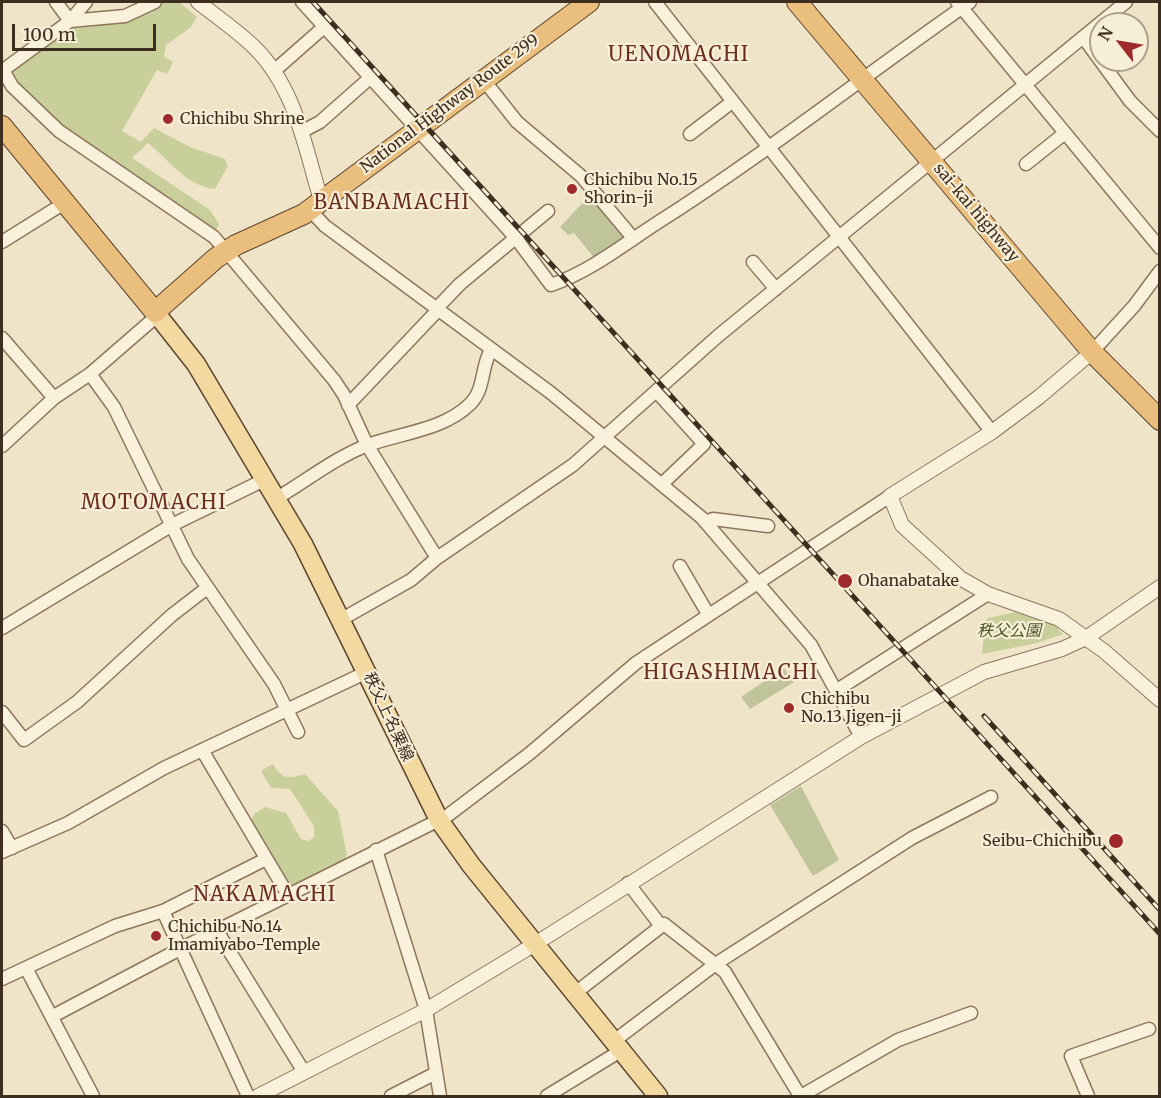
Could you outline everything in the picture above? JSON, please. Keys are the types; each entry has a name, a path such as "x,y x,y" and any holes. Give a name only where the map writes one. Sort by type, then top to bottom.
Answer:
{"highway":[{"name":"National Highway Route 299","path":"156,314 224,252 316,205 589,2"},
{"name":"sai-kai highway","path":"797,2 1092,352 1160,420"},
{"path":"2,126 156,314"}],"main road":[{"name":"秩父上名栗線","path":"156,314 196,364 277,498 342,620 439,820 471,865 658,1096"}],"street":[{"path":"56,2 70,21"},
{"path":"86,2 70,21 2,71 12,86 58,131 207,232 328,373 348,405 367,445 436,558"},
{"path":"70,21 125,16 154,2"},
{"path":"198,2 255,48 274,71 291,103 301,132 316,205 325,226 551,393 705,522 811,645 861,737"},
{"path":"302,2 515,237 551,285 585,270 724,180 963,3 1024,85 1160,248"},
{"path":"655,2 992,432"},
{"path":"342,620 411,580 436,558 535,492 605,438 718,336 1126,2"},
{"path":"274,71 324,27"},
{"path":"1083,37 1130,101 1160,131"},
{"path":"301,132 320,122 371,77"},
{"path":"483,79 517,122 581,176 633,238"},
{"path":"690,134 732,102"},
{"path":"1026,164 1065,133"},
{"path":"2,242 66,202"},
{"path":"348,405 460,284 548,211"},
{"path":"753,262 776,289"},
{"path":"52,1017 180,949 439,820 495,781 636,663 756,582 992,432 1040,397 1092,352 1134,306 1160,271"},
{"path":"2,446 54,398 90,374 156,314"},
{"path":"2,338 54,398"},
{"path":"277,498 367,445 412,434 452,417 471,404 483,379 485,359 491,350"},
{"path":"90,374 114,407 188,559 269,677 298,732"},
{"path":"657,392 704,444 662,484"},
{"path":"2,628 172,525 266,479"},
{"path":"890,496 902,525 960,578 988,594 1051,615 1086,638 1160,700"},
{"path":"705,522 713,519 768,526"},
{"path":"680,566 708,614"},
{"path":"258,1096 426,1010 535,944 861,737 984,672 1062,649 1086,638 1160,587"},
{"path":"2,712 24,740 77,702 172,615 207,588"},
{"path":"837,690 988,594"},
{"path":"2,831 7,850 68,823 129,786 367,672"},
{"path":"202,750 288,895"},
{"path":"547,1096 618,1046 717,963 912,838 991,797"},
{"path":"376,850 426,1010 434,1074 440,1096"},
{"path":"2,979 115,926 163,911 266,859"},
{"path":"628,883 661,926"},
{"path":"163,911 248,1096"},
{"path":"574,994 664,924 717,963 725,972 800,1096 898,1040 971,1013"},
{"path":"217,931 304,1072"},
{"path":"26,968 93,1096"},
{"path":"1088,1096 1071,1056 1149,1029"},
{"path":"391,1096 434,1074"}],"green space":[{"path":"165,2 179,2 197,17 190,28 166,45 164,57 173,62 167,74 157,70 122,131 141,142 154,128 190,147 225,159 228,166 215,189 187,178 148,143 132,158 210,210 219,224 215,232 79,141 30,98 10,75 11,68 77,23 125,19"},
{"path":"591,194 627,237 595,259 574,233 568,235 560,227"},
{"name":"秩父公園","path":"1015,612 1059,626 1058,630 1063,634 1037,643 982,654 985,621 988,618"},
{"path":"784,668 794,682 750,709 741,697"},
{"path":"273,764 286,777 305,774 338,811 347,855 345,859 290,891 251,821 254,814 265,807 286,813 301,839 309,841 314,837 314,826 290,789 271,788 261,771"},
{"path":"801,786 839,860 813,876 770,805"}],"railway":[{"path":"313,2 1160,934"},
{"path":"984,716 1160,910"}],"place":[{"name":"Chichibu Shrine","path":"168,119"},
{"name":"Chichibu No.15 Shorin-ji","path":"572,189"},
{"name":"Ohanabatake","path":"845,581"},
{"name":"Chichibu No.13 Jigen-ji","path":"789,708"},
{"name":"Seibu-Chichibu","path":"1116,841"},
{"name":"Chichibu No.14 Imamiyabo-Temple","path":"156,936"}],"district":[{"name":"UENOMACHI","path":"679,55"},
{"name":"BANBAMACHI","path":"392,203"},
{"name":"MOTOMACHI","path":"154,503"},
{"name":"HIGASHIMACHI","path":"731,673"},
{"name":"NAKAMACHI","path":"265,895"}]}
